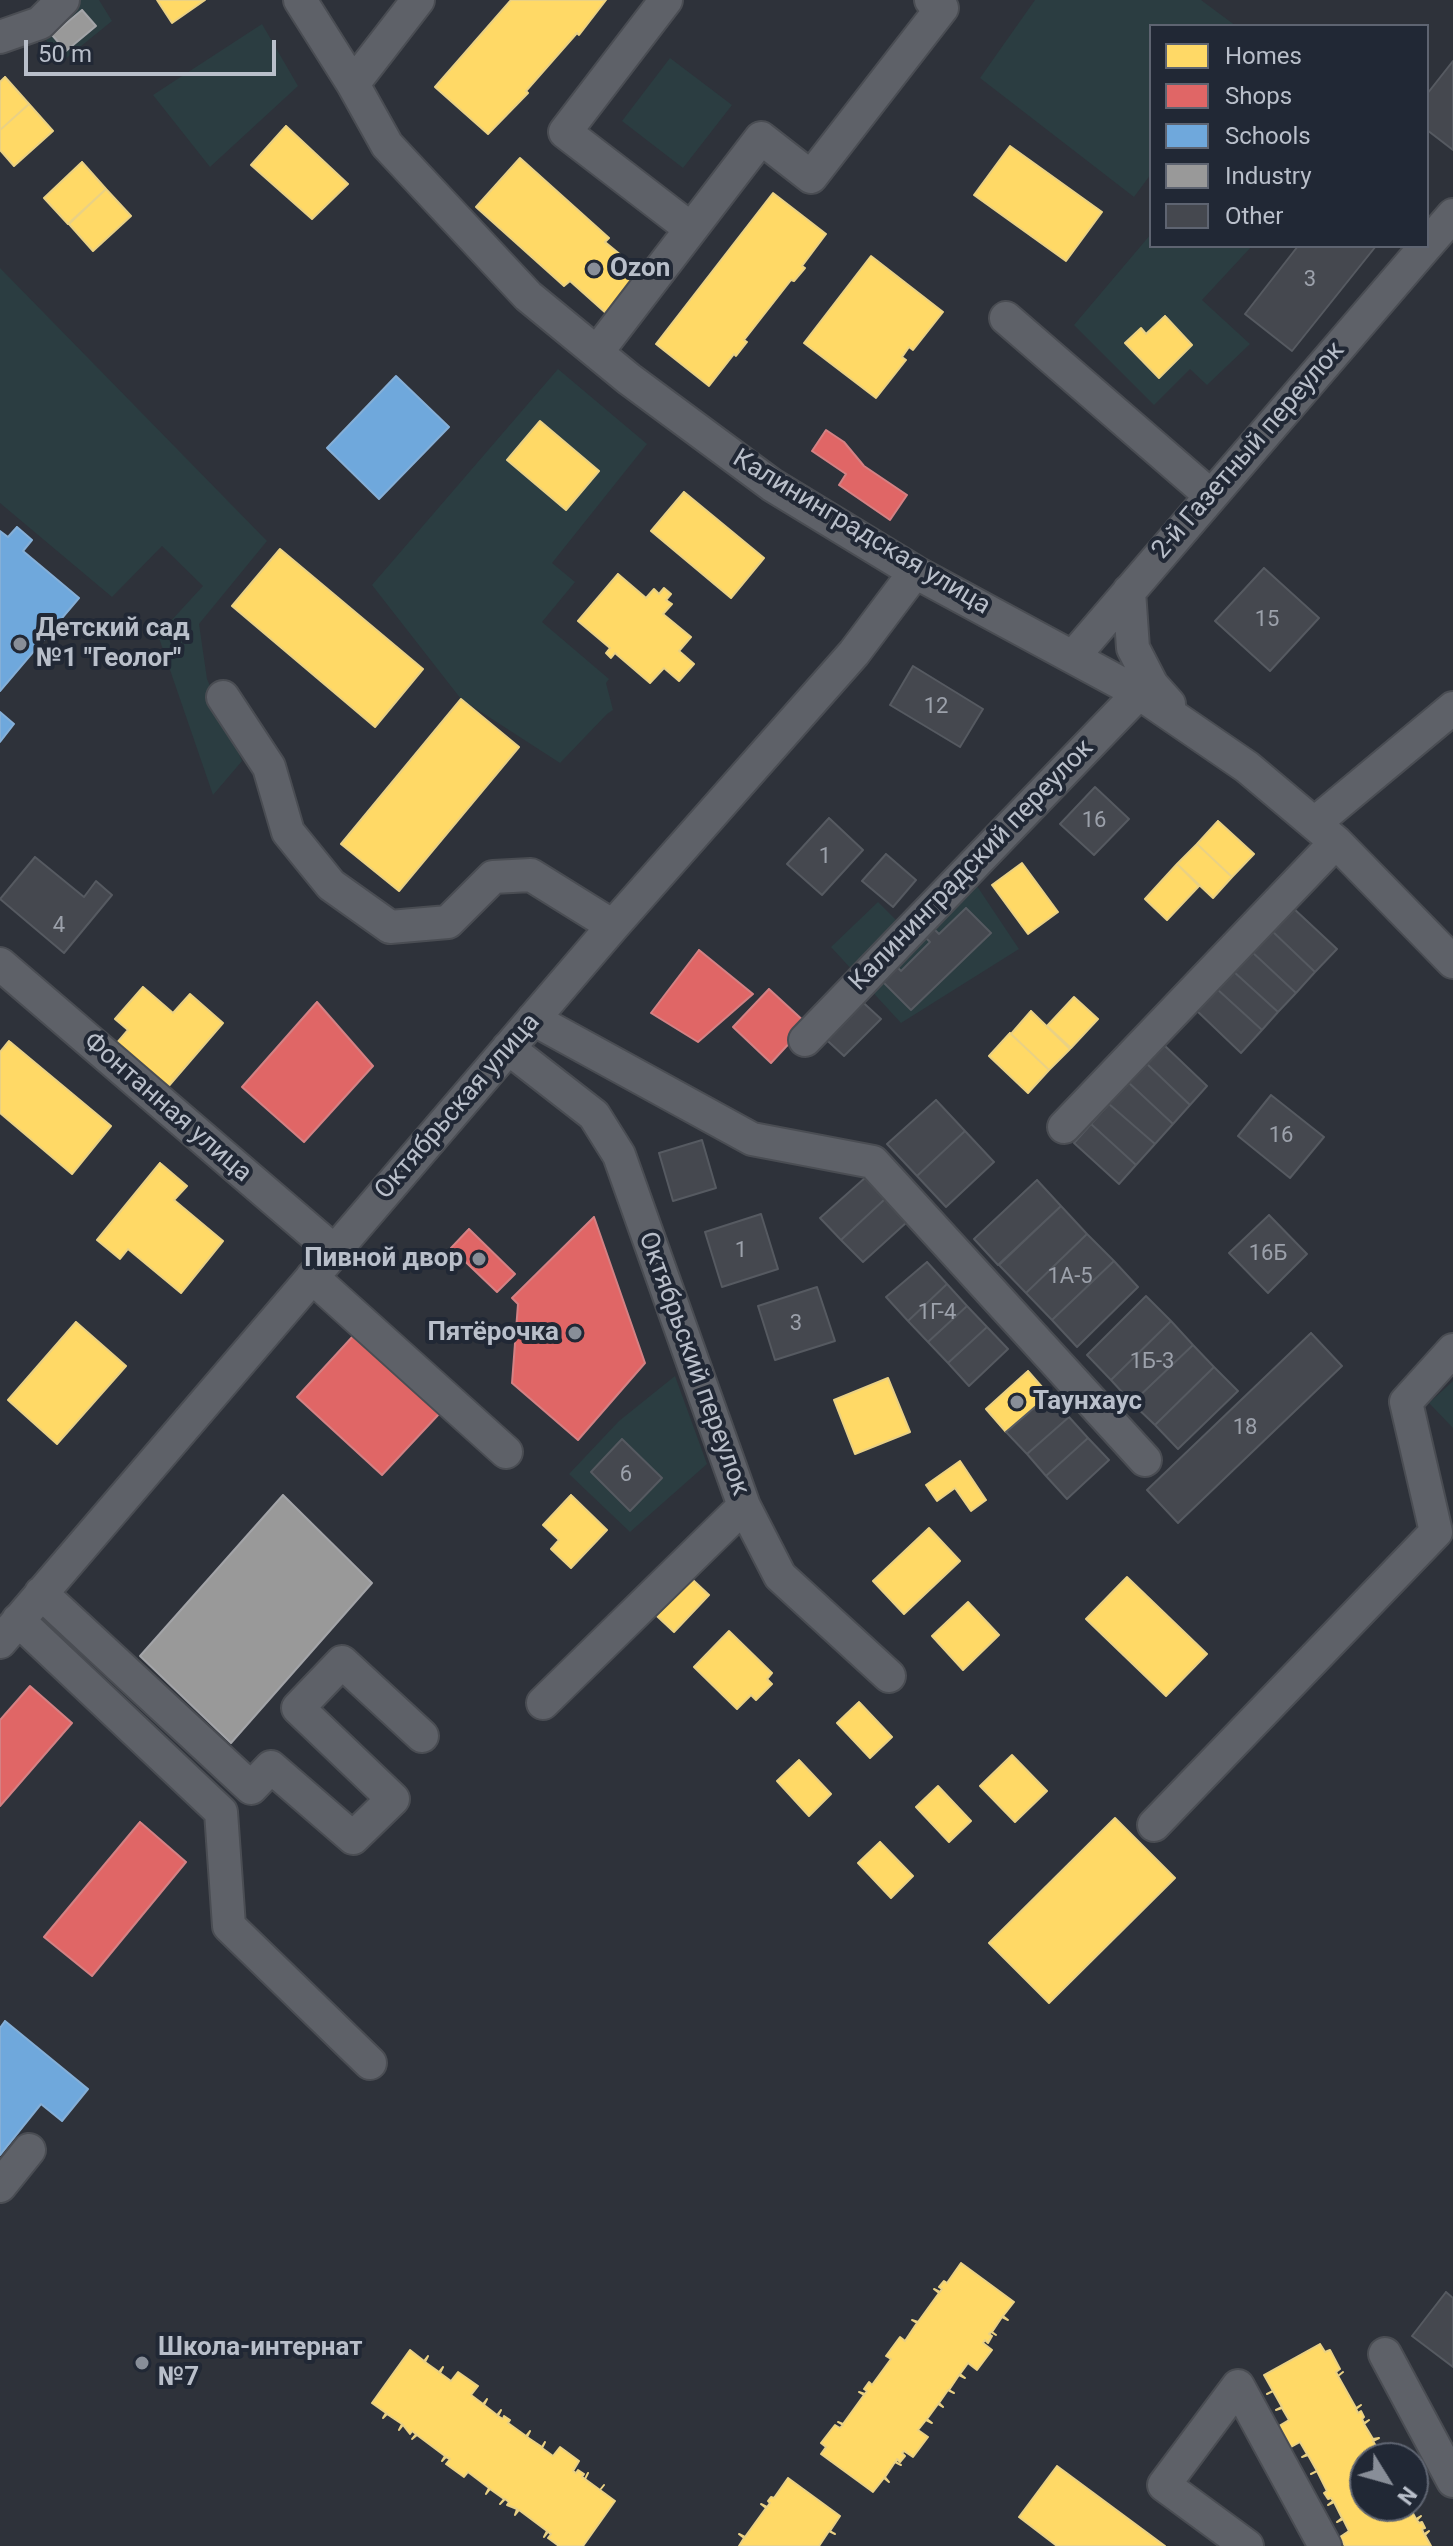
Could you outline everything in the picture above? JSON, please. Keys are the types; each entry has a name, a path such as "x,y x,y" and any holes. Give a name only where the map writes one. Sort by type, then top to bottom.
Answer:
{"street":[{"path":"0,37 40,23 63,0"},
{"name":"Калининградская улица","path":"300,0 387,145 528,296 772,485 915,572 1139,693 1247,767 1326,833 1453,962"},
{"path":"353,84 418,0"},
{"path":"666,0 565,132 691,229"},
{"path":"597,352 761,138 811,177 942,8 931,0"},
{"name":"2-й Газетный переулок","path":"1429,242 1453,215"},
{"name":"2-й Газетный переулок","path":"1073,657 1423,248"},
{"path":"1006,318 1210,495"},
{"name":"Октябрьская улица","path":"9,1631 613,926 854,653 915,572"},
{"path":"1129,591 1133,648 1152,685 1187,724"},
{"name":"Калининградский переулок","path":"805,1040 1139,693"},
{"path":"223,697 269,767 288,832 331,885 390,927 448,922 493,877 531,875 613,926"},
{"path":"1064,1127 1326,833 1453,708"},
{"name":"Фонтанная улица","path":"0,964 334,1251"},
{"path":"533,1019 752,1139 873,1162 1145,1460"},
{"name":"Октябрьский переулок","path":"508,1048 594,1115 619,1155 744,1506 780,1576 889,1676"},
{"path":"312,1277 506,1452"},
{"path":"1154,1825 1436,1532 1406,1402 1453,1350"},
{"path":"543,1703 744,1506"},
{"path":"41,1593 251,1788 271,1767 353,1838 393,1799 298,1708 342,1662 422,1736"},
{"path":"9,1631 221,1812 229,1926 370,2063"},
{"path":"0,2186 29,2150"},
{"path":"1385,2354 1453,2481"},
{"path":"1247,2546 1164,2485 1238,2386 1325,2546"}],"shaded area":[{"path":"74,0 99,0 112,21 64,60 41,35"},
{"path":"1035,0 1201,0 1233,24 1149,24 1149,177 1134,197 980,78"},
{"path":"262,24 298,86 210,167 153,95"},
{"path":"670,58 732,105 683,168 622,121"},
{"path":"1149,236 1149,248 1250,248 1202,300 1250,344 1207,385 1190,369 1154,405 1074,325"},
{"path":"0,268 267,541 199,624 207,679 242,761 213,795 158,635 203,586 162,546 112,597 0,503"},
{"path":"558,369 647,444 552,563 575,582 542,622 609,679 606,683 613,710 560,763 461,699 372,585"},
{"path":"973,880 1019,949 901,1023 831,947 878,902 898,922"},
{"path":"675,1376 707,1464 630,1532 569,1474 619,1421"},
{"path":"1453,1381 1453,1428 1429,1403"}],"building: Homes":[{"path":"157,0 205,0 172,23"},
{"path":"511,0 606,0 579,35 577,33 526,91 528,93 488,134 435,87"},
{"path":"5,77 29,104 0,130 0,82"},
{"path":"29,104 53,131 14,166 0,150 0,130"},
{"path":"286,126 348,184 312,219 251,165"},
{"path":"1010,146 1102,212 1066,261 974,195"},
{"path":"520,158 609,238 605,242 651,284 617,323 570,281 564,286 476,207"},
{"path":"82,162 106,189 68,224 44,198"},
{"path":"106,189 131,216 93,251 69,224"},
{"path":"773,193 826,234 802,266 805,268 794,281 791,280 744,340 747,342 709,386 656,344"},
{"path":"871,256 943,312 913,350 909,347 902,357 906,360 876,398 804,343"},
{"path":"1165,316 1192,345 1159,378 1125,343 1141,328 1146,334"},
{"path":"540,421 599,471 566,510 507,460"},
{"path":"684,492 764,558 731,598 651,531"},
{"path":"280,549 423,669 375,727 232,606"},
{"path":"618,574 646,598 654,589 659,594 664,588 671,594 666,600 672,604 663,614 691,637 679,651 694,664 679,681 664,668 650,683 615,653 611,658 606,653 610,648 578,621"},
{"path":"461,699 519,747 399,891 341,844"},
{"path":"1218,821 1254,854 1232,877 1197,844"},
{"path":"1197,844 1232,877 1213,898 1177,864"},
{"path":"1022,863 1058,912 1028,934 992,885"},
{"path":"1177,864 1199,886 1167,920 1145,899"},
{"path":"143,987 173,1013 190,994 223,1023 167,1088 116,1044 128,1030 115,1019"},
{"path":"1074,997 1098,1019 1071,1048 1047,1026"},
{"path":"1031,1011 1070,1049 1049,1070 1011,1034"},
{"path":"1010,1033 1049,1070 1028,1093 989,1056"},
{"path":"9,1041 111,1126 72,1174 0,1113 0,1052"},
{"path":"160,1163 187,1186 174,1200 223,1241 181,1293 128,1249 120,1259 97,1240"},
{"path":"76,1322 126,1366 57,1444 8,1400"},
{"name":"Таунхаус","path":"1028,1371 1049,1395 1006,1432 986,1409"},
{"path":"888,1378 910,1432 855,1454 834,1400"},
{"path":"960,1461 986,1500 971,1511 955,1488 937,1501 926,1485"},
{"path":"571,1495 607,1530 571,1568 551,1549 559,1540 543,1525"},
{"path":"929,1528 960,1561 904,1614 873,1581"},
{"path":"679,1567 709,1595 674,1632 644,1604"},
{"path":"1127,1577 1207,1654 1166,1696 1086,1619"},
{"path":"968,1602 999,1635 963,1670 932,1636"},
{"path":"729,1631 772,1673 767,1679 772,1684 756,1700 751,1695 737,1709 694,1667"},
{"path":"859,1702 892,1737 870,1758 837,1723"},
{"path":"1012,1755 1047,1791 1015,1822 980,1786"},
{"path":"799,1760 831,1794 809,1816 777,1781"},
{"path":"938,1786 971,1821 949,1842 916,1807"},
{"path":"1115,1818 1175,1878 1049,2003 989,1943"},
{"path":"880,1842 913,1876 891,1898 858,1863"},
{"path":"961,2263 1014,2302 1003,2316 1008,2320 1002,2317 992,2332 996,2335 991,2332 988,2343 985,2340 983,2343 992,2350 977,2370 968,2363 960,2374 965,2378 959,2375 949,2390 954,2393 948,2390 939,2403 943,2407 938,2404 927,2419 932,2423 926,2420 918,2430 928,2437 913,2457 904,2451 905,2456 896,2462 901,2465 895,2462 885,2477 889,2482 884,2478 873,2492 821,2454 826,2447 821,2443 835,2425 840,2428 843,2425 838,2422 843,2424 864,2395 859,2392 865,2394 867,2391 864,2389 869,2382 872,2385 891,2359 886,2356 900,2337 905,2341 917,2323 912,2320 918,2322 939,2293 934,2289 940,2292 942,2289 939,2287 944,2281 947,2283"},
{"path":"1320,2344 1325,2352 1330,2350 1340,2369 1336,2372 1356,2408 1361,2405 1356,2409 1358,2413 1361,2411 1364,2423 1369,2420 1364,2424 1373,2439 1379,2438 1374,2442 1349,2442 1349,2522 1422,2522 1424,2534 1429,2531 1425,2535 1431,2546 1345,2546 1340,2537 1349,2531 1343,2519 1337,2522 1342,2518 1334,2502 1328,2505 1333,2501 1324,2493 1327,2491 1308,2455 1302,2457 1307,2454 1300,2442 1291,2447 1279,2426 1289,2420 1282,2408 1276,2410 1282,2407 1264,2375"},
{"path":"410,2350 424,2361 428,2356 425,2362 439,2372 443,2367 440,2373 451,2381 458,2372 478,2386 471,2395 483,2404 487,2399 484,2405 497,2415 501,2410 498,2416 510,2420 508,2423 526,2436 530,2431 527,2437 542,2447 545,2442 542,2448 553,2456 560,2447 579,2461 573,2471 584,2474 582,2477 615,2501 583,2546 559,2546 548,2538 551,2534 548,2532 544,2537 547,2531 519,2510 515,2515 517,2509 507,2505 509,2502 505,2499 500,2504 504,2499 490,2489 486,2494 489,2488 468,2472 464,2477 446,2464 450,2459 446,2457 442,2461 445,2456 417,2435 412,2439 416,2434 412,2431 410,2434 403,2425 399,2430 402,2424 387,2414 383,2418 386,2413 372,2403"},
{"path":"1057,2466 1165,2546 1057,2546 1019,2517"},
{"path":"788,2478 840,2516 830,2531 835,2534 829,2531 819,2546 739,2546 744,2538 739,2534 745,2537 766,2508 761,2504 767,2507 768,2501 774,2498"}],"building: Shops":[{"path":"826,430 844,442 864,466 907,495 890,520 839,485 846,474 812,451"},
{"path":"699,950 753,994 698,1042 651,1013"},
{"path":"769,989 807,1024 771,1063 733,1027"},
{"path":"317,1002 373,1066 304,1142 242,1087"},
{"name":"Пятёрочка","path":"594,1217 645,1363 578,1440 512,1383 518,1304 512,1298"},
{"path":"469,1229 515,1274 497,1292 451,1248"},
{"path":"354,1335 439,1414 382,1475 297,1397"},
{"path":"30,1686 72,1723 0,1806 0,1720"},
{"path":"140,1822 186,1862 92,1976 44,1937"}],"building: Schools":[{"path":"396,376 449,427 379,499 327,448"},
{"name":"Детский сад №1 \"Геолог\"","path":"17,527 32,540 23,551 79,598 0,691 0,531 8,537"},
{"name":"Детский сад №1 \"Геолог\"","path":"0,712 14,724 0,742"},
{"path":"5,2021 88,2089 62,2121 41,2104 0,2155 0,2028"}],"building: Industry":[{"path":"82,10 96,26 66,51 52,35"},
{"path":"283,1495 372,1583 231,1743 140,1656"}],"building: Other":[{"path":"1453,61 1453,150 1429,132 1429,91"},
{"path":"1296,248 1374,248 1292,351 1245,314"},
{"path":"1264,568 1319,618 1270,671 1215,621"},
{"path":"913,666 983,709 960,747 890,705"},
{"path":"1095,787 1129,819 1094,855 1060,824"},
{"path":"829,818 863,850 822,895 787,864"},
{"path":"886,854 916,880 893,907 862,881"},
{"path":"35,857 84,897 96,881 112,895 64,953 0,899"},
{"path":"1292,907 1337,949 1315,972 1271,930"},
{"path":"966,908 991,933 911,1010 881,980 895,965 901,971 930,942 925,937 933,928 939,934"},
{"path":"1271,930 1315,972 1296,993 1251,951"},
{"path":"1251,951 1296,993 1278,1012 1233,971"},
{"path":"1233,971 1278,1012 1262,1030 1217,989"},
{"path":"1217,989 1262,1030 1241,1053 1196,1010"},
{"path":"855,995 881,1019 844,1056 818,1032"},
{"path":"1164,1045 1207,1086 1190,1105 1146,1063"},
{"path":"1146,1063 1190,1105 1173,1124 1128,1082"},
{"path":"1128,1082 1173,1124 1155,1144 1109,1104"},
{"path":"1271,1095 1324,1137 1290,1178 1238,1136"},
{"path":"936,1100 965,1131 917,1176 887,1144"},
{"path":"1109,1104 1155,1144 1136,1165 1091,1124"},
{"path":"1091,1124 1136,1165 1119,1184 1074,1143"},
{"path":"965,1131 994,1162 946,1207 917,1176"},
{"path":"702,1140 716,1188 673,1201 659,1153"},
{"path":"866,1177 885,1199 841,1240 820,1218"},
{"path":"1037,1180 1061,1206 998,1265 974,1239"},
{"path":"885,1199 907,1222 863,1262 841,1240"},
{"path":"1061,1206 1087,1234 1026,1293 999,1265"},
{"path":"761,1214 778,1269 722,1287 705,1232"},
{"path":"1269,1215 1307,1254 1268,1293 1229,1253"},
{"path":"1087,1234 1114,1261 1052,1320 1026,1293"},
{"path":"1114,1261 1138,1287 1077,1347 1052,1320"},
{"path":"927,1262 947,1284 908,1321 886,1297"},
{"path":"947,1284 967,1306 928,1342 908,1321"},
{"path":"817,1287 835,1341 775,1360 758,1306"},
{"path":"1146,1296 1171,1321 1111,1380 1087,1355"},
{"path":"967,1306 987,1327 948,1363 928,1342"},
{"path":"1171,1321 1193,1345 1132,1403 1111,1380"},
{"path":"987,1327 1008,1349 969,1386 948,1363"},
{"path":"1311,1333 1342,1366 1178,1523 1147,1490"},
{"path":"1193,1345 1214,1367 1155,1425 1132,1403"},
{"path":"1214,1367 1238,1391 1178,1449 1155,1425"},
{"path":"1049,1395 1069,1417 1027,1454 1006,1432"},
{"path":"1069,1417 1088,1438 1046,1476 1027,1454"},
{"path":"1088,1438 1109,1460 1067,1499 1046,1476"},
{"path":"622,1439 662,1478 630,1511 591,1472"},
{"path":"1446,2292 1453,2298 1453,2367 1412,2336"}],"place":[{"name":"Ozon","path":"594,269"},
{"name":"Детский сад №1 \"Геолог\"","path":"20,644"},
{"name":"Пивной двор","path":"479,1259"},
{"name":"Пятёрочка","path":"575,1333"},
{"name":"Таунхаус","path":"1017,1402"},
{"name":"Школа-интернат №7","path":"142,2363"}]}
